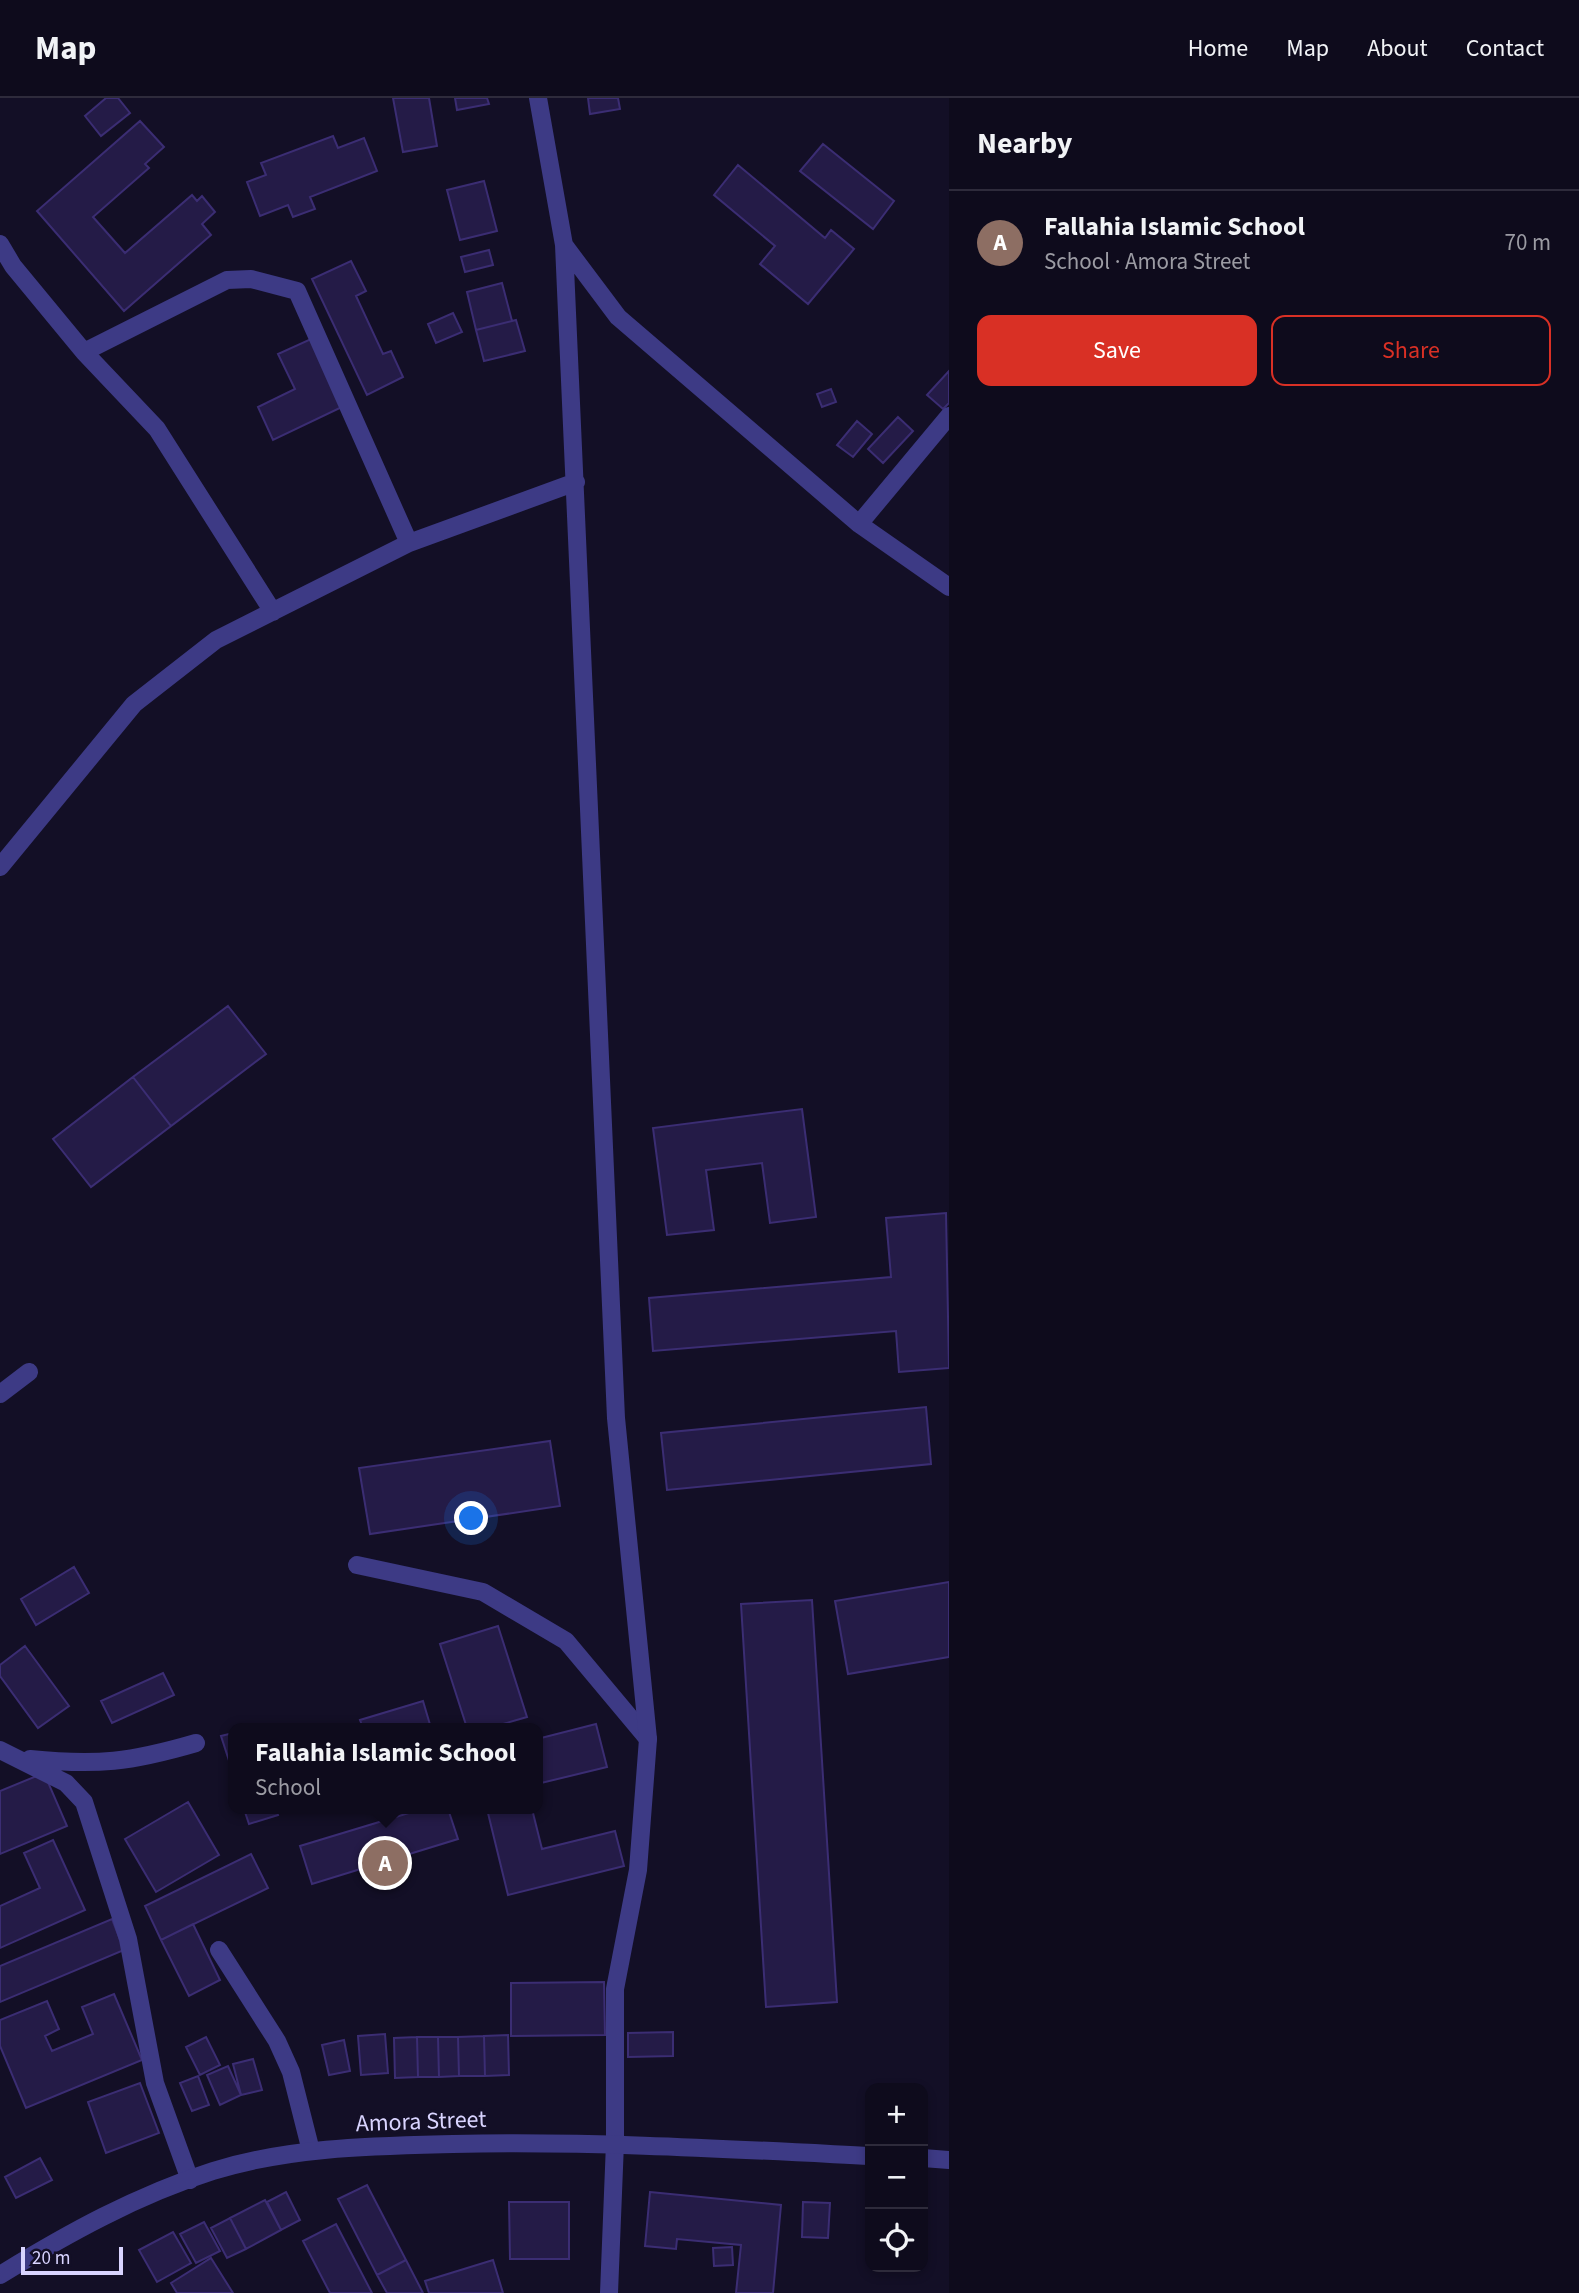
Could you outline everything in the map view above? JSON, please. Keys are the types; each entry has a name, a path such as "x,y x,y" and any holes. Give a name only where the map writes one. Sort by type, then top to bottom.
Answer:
{"street":[{"path":"538,98 564,246 616,1418 648,1739 638,1870 615,1989 615,2143 609,2293"},
{"path":"0,244 13,266 83,352 157,429 273,612"},
{"path":"564,246 618,317 859,524 949,587"},
{"path":"83,352 227,280 251,279 297,291 409,542"},
{"path":"859,524 949,416"},
{"path":"0,866 134,704 216,640 409,542 576,482"},
{"path":"0,1395 29,1372"},
{"path":"357,1565 482,1592 566,1641 648,1739"},
{"path":"20,1758 86,1765 143,1758 196,1743"},
{"path":"0,1750 66,1783 83,1802 128,1938 155,2083 190,2180"},
{"path":"219,1950 277,2041 291,2072 311,2151"},
{"name":"Amora Street","path":"0,2276 58,2239 147,2195 214,2171 311,2151 366,2146 615,2143 865,2156"},
{"path":"928,2158 949,2160"}],"building":[{"path":"106,98 118,98 130,113 101,136 85,116"},
{"path":"393,98 429,98 437,146 403,152"},
{"path":"455,98 487,98 489,104 457,110"},
{"path":"588,98 618,98 620,109 590,114"},
{"path":"140,121 164,147 145,164 149,168 93,217 125,253 192,195 197,201 202,196 215,212 202,224 211,235 124,311 37,211"},
{"path":"333,136 338,148 364,138 377,171 310,197 315,209 293,217 288,205 260,216 247,182 266,175 261,163"},
{"path":"823,144 894,201 873,229 800,171"},
{"path":"738,165 825,238 831,230 854,249 808,304 760,264 775,246 714,195"},
{"path":"484,181 497,231 460,240 447,190"},
{"path":"489,250 493,265 465,272 461,257"},
{"path":"351,261 366,291 356,296 383,354 391,351 403,377 367,395 312,279"},
{"path":"502,283 512,321 476,330 467,292"},
{"path":"453,313 462,332 436,343 428,324"},
{"path":"516,320 525,351 484,361 476,330"},
{"path":"311,339 344,406 273,440 258,407 295,389 278,354"},
{"path":"949,371 949,403 943,409 927,395"},
{"path":"831,389 836,402 822,407 817,394"},
{"path":"898,417 913,431 883,463 868,449"},
{"path":"857,421 872,434 853,457 837,445"},
{"path":"228,1006 266,1054 171,1126 133,1077"},
{"path":"133,1077 171,1126 91,1187 53,1139"},
{"path":"802,1109 816,1217 770,1223 762,1163 706,1170 714,1230 667,1235 653,1128"},
{"path":"946,1213 949,1368 899,1372 896,1331 653,1351 649,1298 891,1277 886,1218"},
{"path":"926,1407 931,1464 667,1490 661,1433"},
{"path":"550,1441 560,1506 370,1534 359,1468"},
{"path":"74,1567 89,1593 36,1625 21,1599"},
{"path":"949,1582 949,1657 848,1674 835,1601"},
{"path":"812,1600 837,2002 766,2007 741,1604"},
{"path":"498,1626 527,1717 506,1723 465,1723 440,1644"},
{"path":"25,1646 69,1706 38,1728 0,1676 0,1665"},
{"path":"163,1673 174,1695 112,1723 101,1701"},
{"path":"423,1701 430,1723 361,1723 360,1720"},
{"path":"596,1724 607,1767 543,1783 543,1737"},
{"path":"228,1734 228,1758 221,1736"},
{"path":"44,1773 67,1826 0,1854 0,1791"},
{"path":"188,1802 219,1855 156,1892 125,1839"},
{"path":"246,1814 278,1815 249,1824"},
{"path":"406,1814 450,1814 458,1839 312,1884 300,1846"},
{"path":"488,1814 533,1814 542,1849 615,1831 624,1866 508,1895"},
{"path":"53,1840 85,1910 0,1948 0,1906 40,1888 24,1853"},
{"path":"251,1854 268,1888 161,1940 145,1906"},
{"path":"112,1919 124,1950 0,2002 0,1966"},
{"path":"193,1924 220,1980 189,1996 161,1940"},
{"path":"604,1982 605,2035 511,2036 511,1983"},
{"path":"114,1994 142,2060 26,2108 0,2046 0,2020 47,2001 59,2029 45,2036 52,2051 93,2034 82,2007"},
{"path":"673,2032 673,2056 628,2057 628,2033"},
{"path":"385,2034 388,2073 361,2075 358,2036"},
{"path":"508,2035 509,2075 485,2076 484,2036"},
{"path":"484,2036 485,2076 459,2076 458,2037"},
{"path":"206,2037 220,2065 200,2075 186,2047"},
{"path":"417,2037 418,2077 395,2078 394,2038"},
{"path":"417,2037 438,2037 439,2077 418,2077"},
{"path":"438,2037 458,2037 459,2076 439,2077"},
{"path":"344,2040 350,2071 329,2075 322,2045"},
{"path":"253,2059 262,2090 241,2095 233,2064"},
{"path":"228,2066 241,2095 220,2105 207,2075"},
{"path":"198,2076 209,2105 192,2111 180,2083"},
{"path":"140,2083 159,2133 106,2153 88,2102"},
{"path":"40,2158 52,2180 16,2198 5,2177"},
{"path":"367,2185 406,2260 377,2275 338,2199"},
{"path":"286,2192 300,2220 281,2230 267,2202"},
{"path":"650,2192 781,2205 773,2293 736,2293 741,2245 677,2239 676,2249 645,2246"},
{"path":"265,2200 281,2230 246,2249 230,2218"},
{"path":"509,2202 569,2202 569,2259 510,2259"},
{"path":"803,2202 830,2203 828,2238 802,2237"},
{"path":"230,2218 246,2249 227,2258 211,2228"},
{"path":"204,2222 220,2251 196,2263 180,2234"},
{"path":"336,2224 372,2293 330,2293 303,2241"},
{"path":"173,2232 191,2263 157,2282 139,2250"},
{"path":"732,2247 733,2265 714,2266 713,2248"},
{"path":"211,2258 233,2293 177,2293 171,2283"},
{"path":"406,2260 423,2293 387,2293 377,2275"},
{"path":"493,2260 503,2293 429,2293 425,2281"}],"place":[{"name":"Fallahia Islamic School","path":"385,1863"}]}
